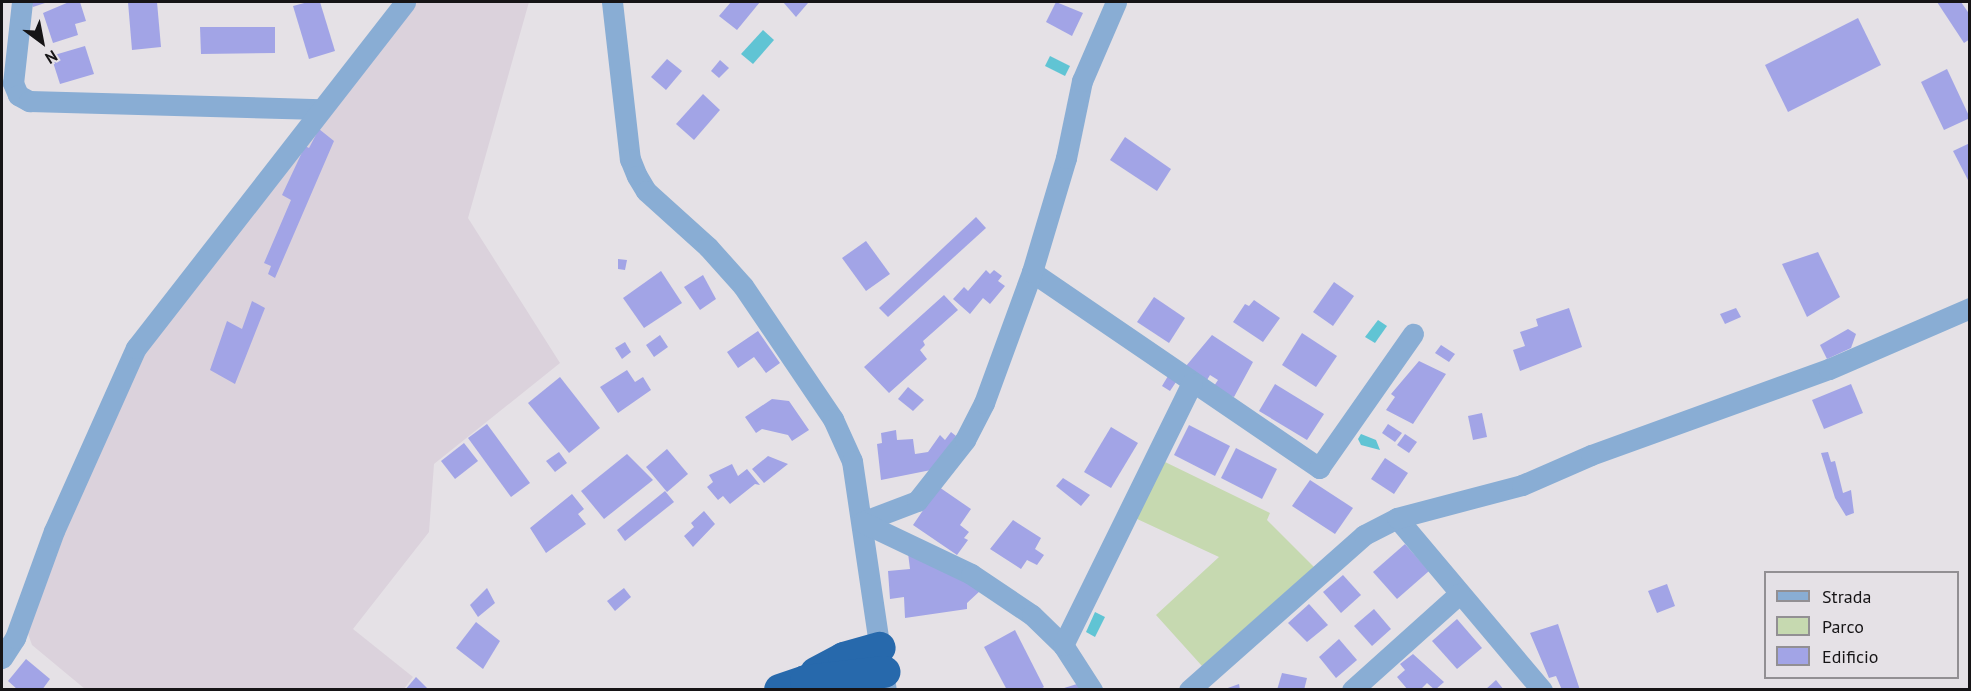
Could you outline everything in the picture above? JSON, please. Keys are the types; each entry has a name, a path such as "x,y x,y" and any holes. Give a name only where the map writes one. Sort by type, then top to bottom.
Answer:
{"highway":[{"path":"793,685 825,666 883,670"}],"street":[{"path":"22,2 13,83 18,95 29,101 320,109"},
{"path":"2,658 15,638 54,531 136,348 405,2"},
{"path":"612,2 630,159 637,176 646,191 708,248 743,286 833,419 852,461 883,670"},
{"path":"862,522 917,501 965,440 984,403 1032,272 1066,158 1082,81 1116,2"},
{"path":"1032,272 1319,468 1413,334"},
{"path":"1189,690 1364,535 1397,518 1522,485 1591,455 1830,369 1970,308"},
{"path":"1063,645 1192,383"},
{"path":"1397,518 1542,690"},
{"path":"862,522 972,574 1032,615 1063,645 1092,690"},
{"path":"1352,690 1459,594"}],"shaded area":[{"path":"414,2 529,2 468,218 560,363 434,464 429,532 353,629 413,677 404,689 85,689 32,645 27,631 73,505 151,339"}],"green space":[{"path":"1163,461 1270,513 1267,520 1314,567 1202,666 1156,615 1219,557 1135,518"}],"water":[{"path":"763,30 774,40 753,64 741,54"},
{"path":"1050,56 1070,66 1065,76 1045,66"},
{"path":"1378,320 1387,326 1375,343 1365,337"},
{"path":"1361,434 1376,440 1380,450 1361,445 1358,439"},
{"path":"1095,612 1105,617 1095,637 1086,632"}],"building":[{"path":"31,2 48,2 33,7"},
{"path":"69,2 80,2 86,21 75,24 78,35 53,43 43,13"},
{"path":"128,2 157,2 161,47 132,50"},
{"path":"320,2 335,51 309,59 293,6"},
{"path":"731,2 760,2 737,30 719,16"},
{"path":"783,2 806,2 808,3 796,17"},
{"path":"1056,2 1083,13 1072,36 1046,22"},
{"path":"1937,2 1961,2 1970,15 1970,39 1964,43"},
{"path":"1858,18 1881,65 1788,112 1765,65"},
{"path":"200,27 275,27 275,53 201,54"},
{"path":"85,46 94,74 60,84 51,56"},
{"path":"667,59 682,71 666,90 651,77"},
{"path":"720,60 729,68 719,78 711,71"},
{"path":"1947,69 1970,118 1944,130 1921,82"},
{"path":"703,94 720,110 694,140 676,124"},
{"path":"319,129 334,141 275,278 268,274 271,266 264,263 291,200 282,195 305,146 309,148"},
{"path":"1125,137 1171,169 1157,191 1110,160"},
{"path":"1970,143 1970,184 1953,151"},
{"path":"976,217 986,228 888,317 879,308"},
{"path":"866,241 890,274 866,291 842,258"},
{"path":"1818,252 1840,297 1807,317 1782,264"},
{"path":"618,259 627,260 625,270 618,269"},
{"path":"986,270 990,274 994,270 1002,276 998,281 1005,286 990,304 983,298 970,314 953,299 964,287 968,291"},
{"path":"661,271 682,303 644,328 623,298"},
{"path":"703,275 716,299 700,310 684,287"},
{"path":"1334,282 1354,296 1333,326 1313,312"},
{"path":"944,295 958,310 923,341 925,345 920,350 927,359 889,393 864,367"},
{"path":"1154,297 1185,318 1169,343 1137,322"},
{"path":"1254,300 1280,318 1263,342 1233,322 1245,304 1249,306"},
{"path":"252,301 265,308 235,384 210,370 227,321 242,329"},
{"path":"1569,308 1582,347 1520,371 1513,350 1525,346 1520,332 1538,326 1536,319"},
{"path":"1736,308 1741,317 1725,324 1720,314"},
{"path":"1848,329 1856,334 1851,348 1827,359 1820,345"},
{"path":"758,331 780,363 766,373 754,357 738,368 727,352"},
{"path":"1302,333 1337,356 1316,387 1282,365"},
{"path":"660,335 668,347 654,357 646,345"},
{"path":"1212,335 1253,362 1234,397 1212,389 1218,380 1210,375 1207,380 1186,366"},
{"path":"625,342 631,352 622,359 615,348"},
{"path":"1441,345 1455,354 1449,362 1435,353"},
{"path":"1419,361 1446,374 1413,424 1386,410 1395,397 1391,394"},
{"path":"627,370 635,382 643,377 651,390 618,413 600,387"},
{"path":"1168,376 1176,382 1170,391 1162,386"},
{"path":"560,377 600,428 569,453 528,403"},
{"path":"1275,384 1324,414 1307,440 1259,411"},
{"path":"1851,384 1863,413 1824,429 1812,400"},
{"path":"908,387 924,400 913,411 898,399"},
{"path":"772,399 789,401 809,430 792,441 788,435 762,429 756,433 745,417"},
{"path":"1482,413 1487,437 1473,440 1468,416"},
{"path":"487,424 530,483 511,497 468,438"},
{"path":"1388,424 1402,433 1395,442 1382,433"},
{"path":"1189,425 1230,446 1215,476 1174,455"},
{"path":"1111,427 1138,443 1111,488 1084,472"},
{"path":"896,430 897,440 913,439 915,454 928,452 940,435 945,440 951,432 956,436 931,470 881,480 877,444 882,443 881,433"},
{"path":"1405,434 1417,442 1409,453 1397,445"},
{"path":"464,443 478,461 455,479 441,461"},
{"path":"1236,448 1277,469 1262,499 1221,478"},
{"path":"667,449 688,474 667,492 646,467"},
{"path":"559,452 567,463 555,472 546,461"},
{"path":"1828,452 1831,462 1835,461 1843,493 1851,490 1854,513 1846,516 1835,498 1821,453"},
{"path":"627,454 653,480 604,519 581,491"},
{"path":"768,456 788,464 764,483 752,469"},
{"path":"1385,458 1408,473 1394,494 1371,479"},
{"path":"732,464 738,476 747,469 760,485 755,484 730,504 723,496 718,500 707,487 713,482 709,475"},
{"path":"1063,478 1090,495 1081,506 1056,486"},
{"path":"1310,480 1353,508 1335,534 1292,506"},
{"path":"939,487 971,509 960,525 969,532 964,538 968,540 957,555 913,525"},
{"path":"665,491 674,502 625,541 617,530"},
{"path":"572,494 584,509 578,514 586,524 546,553 530,528"},
{"path":"704,511 715,524 693,547 684,536 694,527 691,523"},
{"path":"1013,520 1041,538 1035,549 1044,555 1037,565 1027,560 1021,569 990,549"},
{"path":"1405,544 1429,571 1397,599 1373,572"},
{"path":"908,553 981,590 967,603 967,609 905,618 904,597 890,599 888,571 910,569"},
{"path":"1343,575 1361,595 1341,613 1323,592"},
{"path":"1667,584 1675,606 1657,613 1648,591"},
{"path":"487,588 495,603 478,617 470,605"},
{"path":"624,588 631,597 615,611 607,601"},
{"path":"1309,604 1328,625 1307,642 1288,623"},
{"path":"1374,609 1391,629 1372,646 1354,626"},
{"path":"1457,619 1482,648 1457,669 1432,641"},
{"path":"476,622 500,641 483,669 456,648"},
{"path":"1558,624 1580,690 1562,690 1556,676 1549,678 1530,633"},
{"path":"1015,630 1044,687 1039,690 1007,690 984,647"},
{"path":"1339,639 1357,660 1336,678 1319,657"},
{"path":"1413,654 1444,682 1435,690 1427,683 1420,690 1408,690 1397,677 1405,670 1400,664"},
{"path":"26,659 50,679 42,690 18,690 8,681"},
{"path":"1282,673 1307,678 1304,690 1277,690"},
{"path":"416,677 429,690 405,690"},
{"path":"1496,680 1504,690 1485,690"},
{"path":"1077,684 1080,690 1061,690 1061,689"},
{"path":"1239,684 1240,690 1225,690 1225,689"}]}
